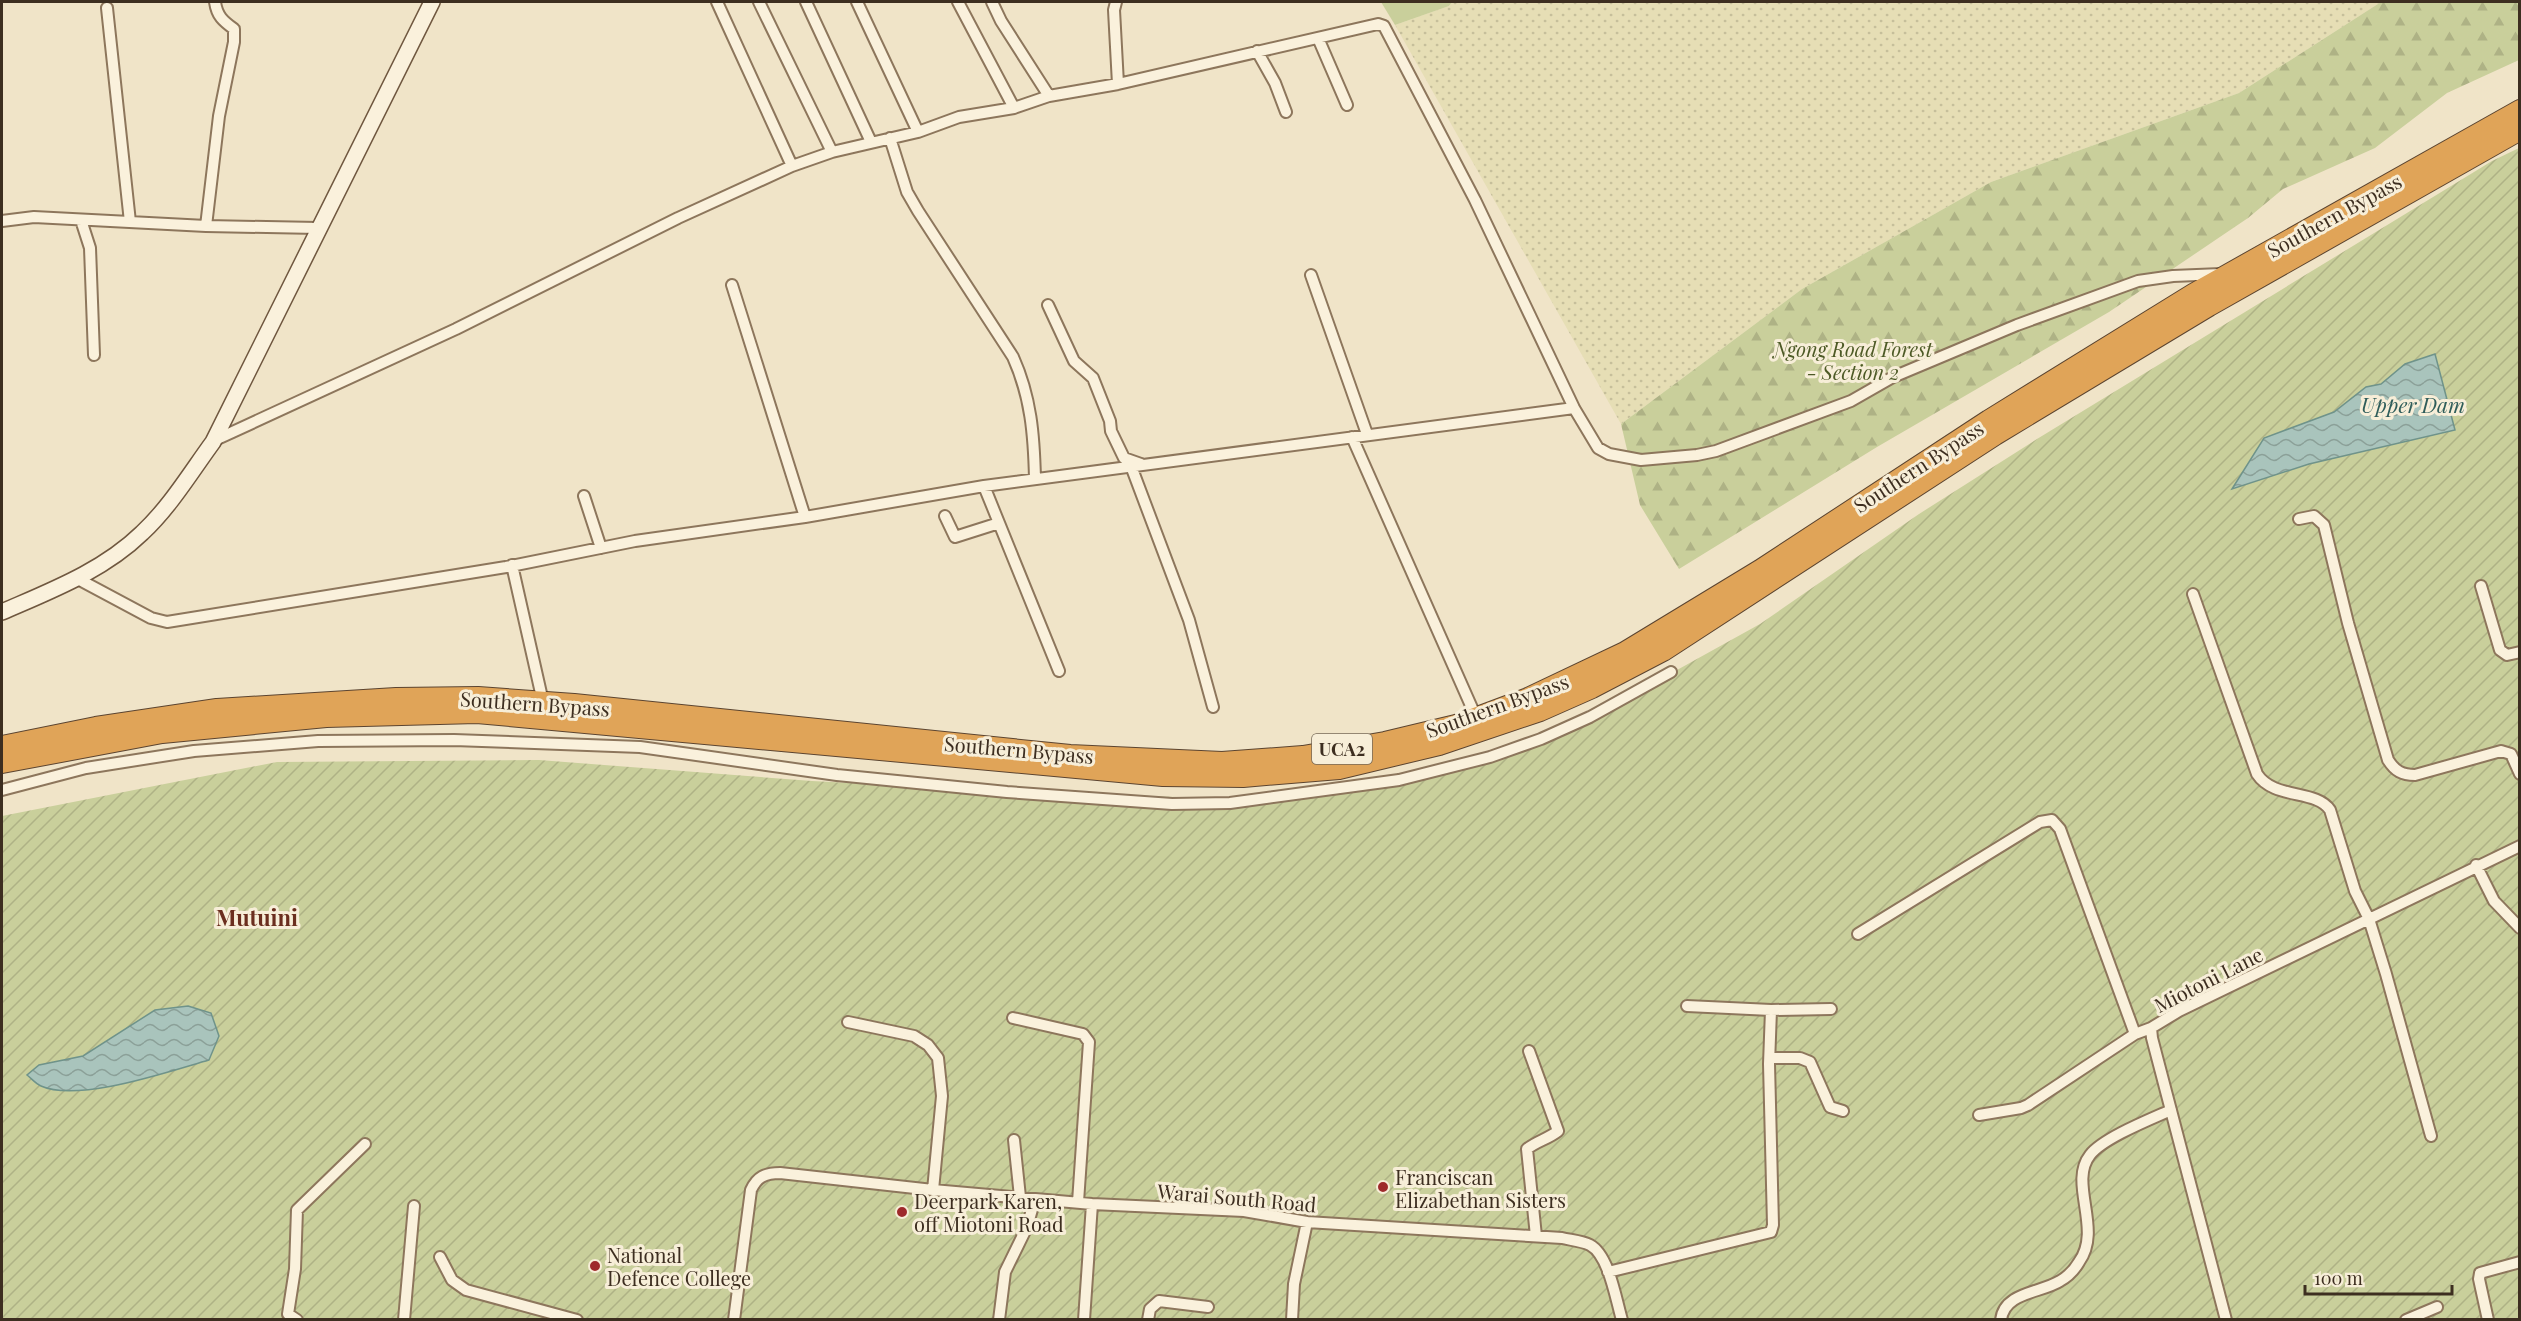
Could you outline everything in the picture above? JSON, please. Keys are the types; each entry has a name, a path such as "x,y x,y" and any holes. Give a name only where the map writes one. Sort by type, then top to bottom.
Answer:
{"highway":[{"name":"Southern Bypass","path":"2,746 96,727 217,709 396,698 478,697 543,702 1070,755 1222,762 1303,756 1385,742 1456,725 1528,698 1624,652 1760,570 1989,420 2230,274 2520,110"},
{"name":"Southern Bypass","path":"2,764 162,733 326,717 466,714 1163,776 1243,777 1339,769 1439,745 1540,711 1634,668 1995,435 2209,306 2520,130"}],"main road":[{"path":"2,612 78,579 120,551 142,533 168,503 213,442 432,2"}],"street":[{"path":"206,226 219,116 234,42 234,30 222,21 216,12 215,2"},
{"path":"717,2 792,166"},
{"path":"759,2 832,152"},
{"path":"806,2 871,142"},
{"path":"857,2 918,132"},
{"path":"958,2 1014,108"},
{"path":"992,2 1001,21 1049,96"},
{"path":"1116,2 1114,10 1118,84"},
{"path":"107,8 130,222"},
{"path":"213,442 456,329 678,218 792,166 832,152 918,132 959,117 1014,108 1049,96 1118,84 1375,24 1384,26 1475,200 1574,408 1598,448 1603,452 1641,460 1706,453 1851,401 1893,377 2017,326 2138,281 2173,276 2230,274"},
{"path":"1318,38 1347,105"},
{"path":"1257,51 1275,83 1286,112"},
{"path":"890,138 907,192 1013,357 1022,377 1034,432 1035,479"},
{"path":"2,221 34,217 206,226 318,228"},
{"path":"81,220 90,248 94,355"},
{"path":"1311,275 1367,434"},
{"path":"732,285 805,517"},
{"path":"1048,305 1074,361 1093,378 1110,421 1111,431 1124,458 1144,465"},
{"path":"78,579 150,618 167,622 984,486 1574,408"},
{"path":"1352,437 1476,717"},
{"path":"1131,466 1189,620 1213,707"},
{"path":"984,486 1059,671"},
{"path":"584,496 601,548"},
{"path":"945,516 955,537 999,523"},
{"path":"2299,519 2314,516 2324,525 2348,623 2391,765 2400,773 2415,775 2505,751 2511,754 2520,774"},
{"path":"512,565 543,702"},
{"path":"2481,586 2500,650 2507,655 2520,652"},
{"path":"2193,594 2257,774 2272,788 2322,802 2328,807 2357,896 2369,919 2431,1136"},
{"path":"2,790 86,768 194,751 318,741 454,740 640,747 837,775 1006,792 1172,804 1230,803 1399,780 1490,757 1541,740 1590,717 1671,672"},
{"path":"1858,934 2040,822 2052,820 2060,829 2135,1034"},
{"name":"Miotoni Lane","path":"2226,1320 2151,1028 2179,1011 2475,865 2520,846"},
{"path":"2475,865 2494,901 2520,928"},
{"path":"1687,1006 1771,1010 1832,1009"},
{"path":"1608,1272 1771,1232 1773,1225 1771,1010"},
{"path":"1013,1018 1083,1034 1089,1042 1078,1202"},
{"path":"848,1023 914,1036 928,1045 938,1058 942,1096 933,1190"},
{"path":"1979,1115 2028,1105 2135,1034 2151,1028"},
{"path":"1529,1051 1558,1131 1548,1139 1538,1140 1527,1149 1536,1236"},
{"path":"1770,1058 1800,1058 1810,1062 1830,1107 1843,1111"},
{"path":"2001,1320 2001,1316 2012,1300 2060,1281 2082,1258 2090,1230 2083,1183 2085,1165 2091,1154 2106,1142 2171,1110"},
{"path":"1014,1140 1020,1197"},
{"path":"297,1320 288,1314 295,1269 297,1210 366,1144"},
{"name":"Warai South Road","path":"734,1320 751,1190 756,1180 763,1175 780,1173 1092,1204 1244,1211 1307,1222 1562,1238 1590,1245 1598,1252 1608,1272 1622,1320"},
{"path":"999,1320 1005,1272 1027,1227 1035,1199"},
{"path":"1084,1320 1092,1204"},
{"path":"404,1320 414,1206"},
{"path":"1292,1320 1294,1284 1307,1222"},
{"path":"440,1257 452,1280 466,1290 577,1320"},
{"path":"2488,1320 2479,1278 2480,1273 2520,1262"},
{"path":"1148,1320 1150,1309 1158,1302 1208,1306"},
{"path":"2406,1320 2438,1306"}],"shaded area":[{"path":"1452,2 2381,2 2239,93 1991,182 1802,289 1621,424 1395,25 1449,6"}],"green space":[{"path":"1381,2 1452,2 1449,6 1395,25"},
{"name":"Ngong Road Forest - Section 2","path":"2381,2 2519,2 2519,60 2447,93 2375,148 2283,189 2248,218 2109,312 1877,447 1679,569 1640,505 1621,424 1802,289 1991,182 2239,93"},
{"path":"2519,148 2519,1319 2,1320 2,816 277,762 539,760 812,781 1050,793 1272,800 1398,785 1523,747 1668,675 1760,624 1919,514 2037,439 2492,161"}],"water":[{"name":"Upper Dam","path":"2435,354 2455,430 2309,464 2232,489 2264,438 2334,412 2366,387 2381,384 2405,364"},
{"path":"188,1006 211,1013 219,1036 209,1060 124,1084 77,1091 41,1086 27,1075 39,1065 83,1056 155,1010"}],"place":[{"name":"Franciscan Elizabethan Sisters","path":"1383,1187"},
{"name":"Deerpark Karen, off Miotoni Road","path":"902,1212"},
{"name":"National Defence College","path":"595,1266"}],"district":[{"name":"Mutuini","path":"257,917"}]}
